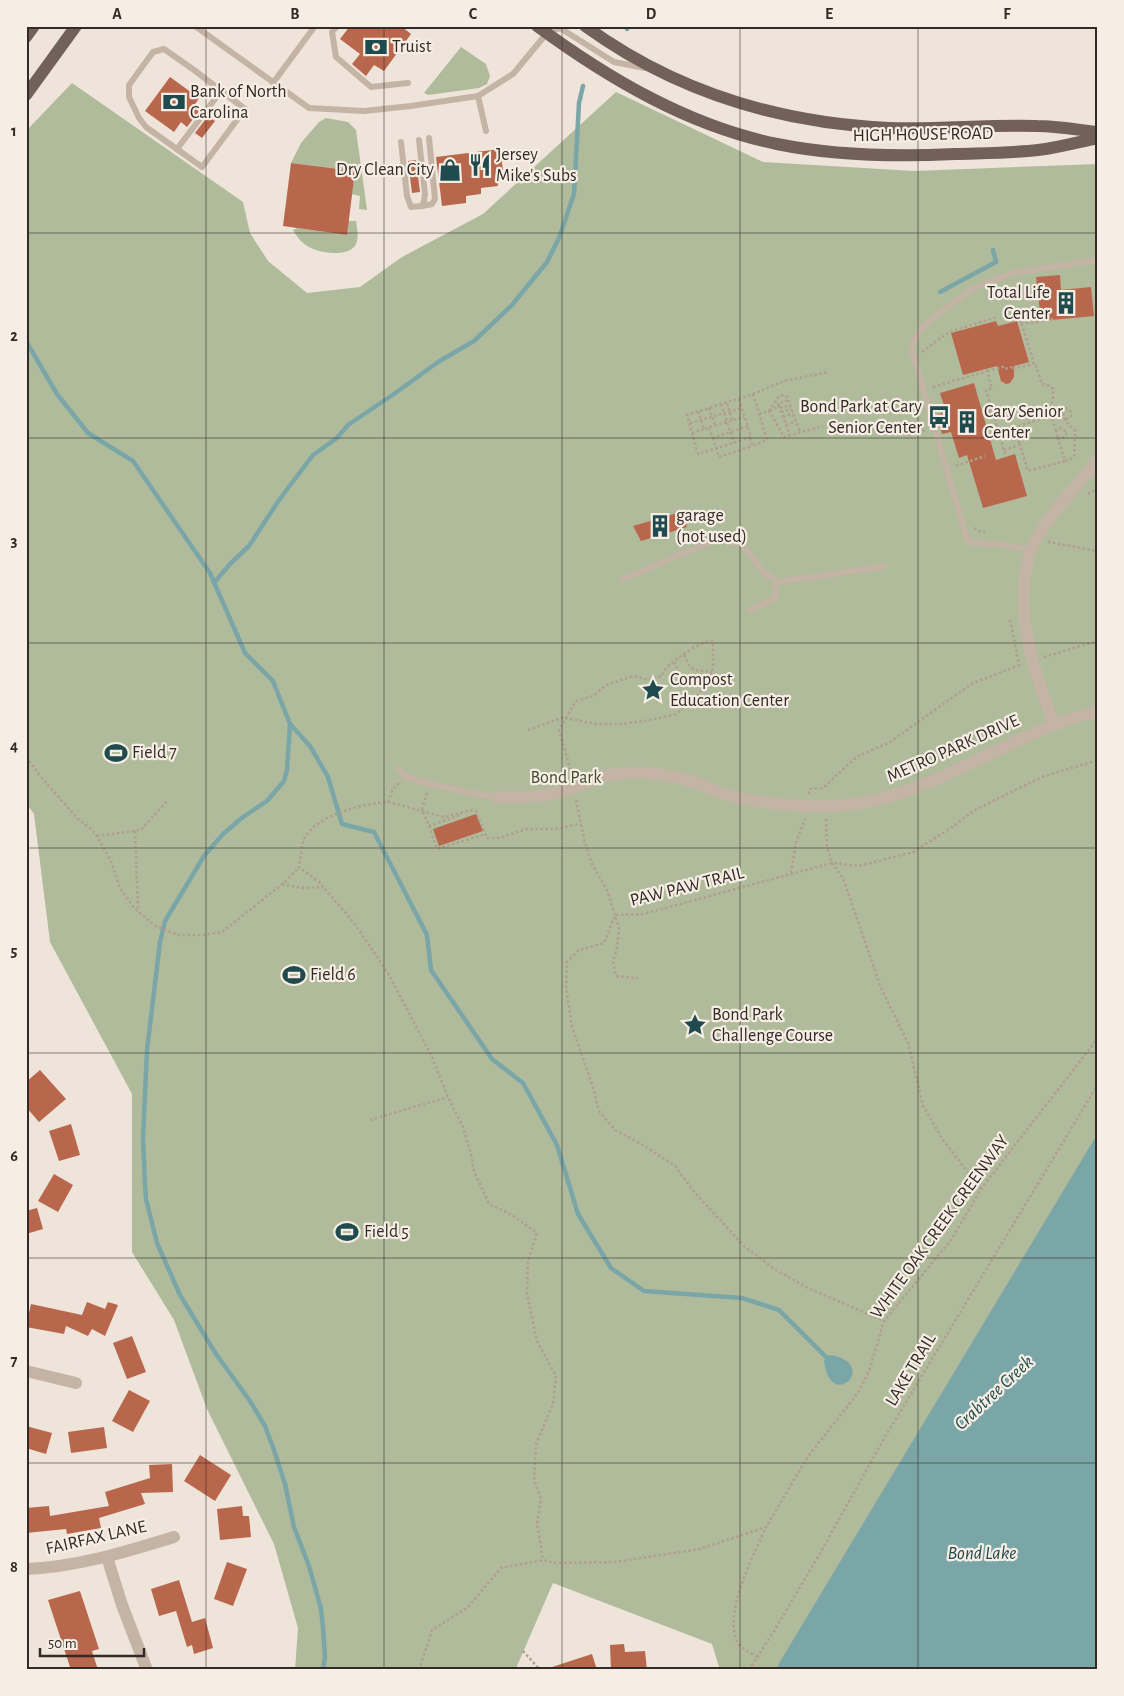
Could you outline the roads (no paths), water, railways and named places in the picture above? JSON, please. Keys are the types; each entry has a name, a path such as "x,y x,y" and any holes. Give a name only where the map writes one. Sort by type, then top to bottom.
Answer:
{"main road":[{"path":"26,36 34,26"},
{"path":"26,95 76,26"},
{"name":"HIGH HOUSE ROAD","path":"585,26 627,54 694,88 752,108 812,121 889,128 1038,126 1098,132"},
{"name":"HIGH HOUSE ROAD","path":"542,30 586,60 650,98 712,124 777,144 840,153 915,156 1040,150 1098,138"}],"street":[{"path":"1054,725 1032,661 1024,628 1023,590 1032,550 1051,518 1098,458"},
{"name":"METRO PARK DRIVE","path":"498,797 530,798 567,790 602,776 636,773 663,774 694,782 717,792 808,815 893,796 949,774 1000,748 1054,725 1098,712"},
{"path":"26,1371 76,1383"},
{"name":"FAIRFAX LANE","path":"26,1569 63,1566 107,1557 174,1537"},
{"path":"107,1557 146,1670"}],"lane":[{"path":"195,26 309,108 364,111 478,96 513,74 542,30 560,28 614,62 656,70"},
{"path":"273,83 315,26"},
{"path":"337,26 332,32 336,57 371,87 408,83"},
{"path":"164,49 221,91 245,109 202,168 146,127 138,118 129,97 129,85 153,52 164,49"},
{"path":"177,150 221,91"},
{"path":"478,96 486,131"},
{"path":"401,142 407,196 411,207 422,206 432,204 435,199 429,138"},
{"path":"419,140 424,194 422,206"},
{"path":"1032,550 968,542 911,347 920,330 934,316 974,288 1005,275 1098,260"},
{"path":"622,579 715,540 741,544 762,570 777,582 849,573 884,566"},
{"path":"750,610 774,598 777,582"},
{"path":"399,769 406,777 430,784 472,794 498,797"}],"water":[{"name":"Bond Lake","path":"1098,1133 1098,1670 779,1670 778,1665"},
{"path":"829,1355 844,1359 851,1366 852,1374 849,1381 842,1384 835,1383 828,1376 824,1360"}],"waterway":[{"path":"214,583 249,546 279,500 313,455 337,438 348,425 438,362 474,341 512,305 547,262 559,238 574,194 579,103 583,86"},
{"path":"940,292 996,262 993,250"},
{"path":"26,341 57,394 88,433 133,461 210,573 245,653 273,681 290,724 310,746 328,777 342,824 374,832 427,935 431,970 492,1059 523,1083 557,1145 578,1214 611,1268 644,1291 742,1298 779,1310 830,1361"},
{"path":"290,724 287,770 284,781 267,801 243,817 223,834 204,856 165,921 160,942 147,1050 143,1138 146,1199 157,1243 180,1295 216,1354 250,1401 265,1426 274,1450 285,1484 294,1527 309,1566 321,1609 325,1657 323,1670"}],"place":[{"name":"Truist","path":"376,47"},
{"name":"Bank of North Carolina","path":"174,102"},
{"name":"Jersey Mike's Subs","path":"480,165"},
{"name":"Dry Clean City","path":"450,170"},
{"name":"Total Life Center","path":"1066,303"},
{"name":"Bond Park at Cary Senior Center","path":"939,417"},
{"name":"Cary Senior Center","path":"967,422"},
{"name":"garage (not used)","path":"660,526"},
{"name":"Compost Education Center","path":"653,690"},
{"name":"Field 7","path":"116,753"},
{"name":"Field 6","path":"294,975"},
{"name":"Bond Park Challenge Course","path":"695,1025"},
{"name":"Field 5","path":"347,1232"}],"park label":[{"name":"Bond Park","path":"566,778"}],"water label":[{"name":"Crabtree Creek","path":"994,1393"}]}
